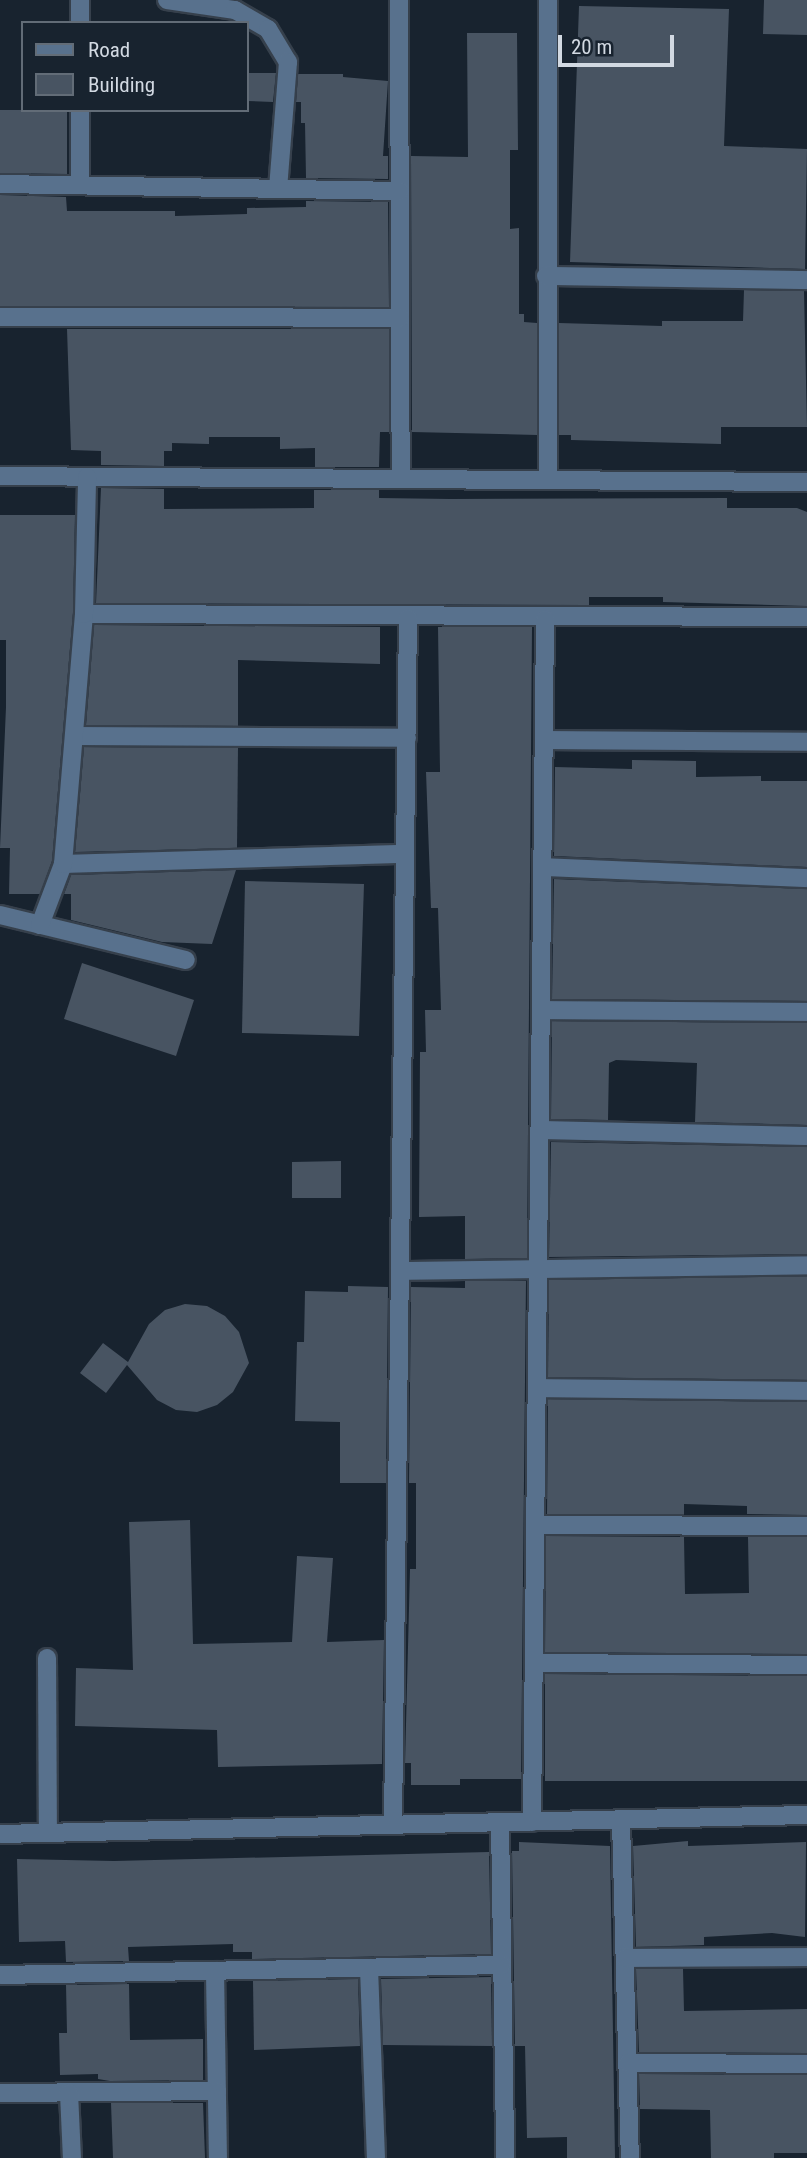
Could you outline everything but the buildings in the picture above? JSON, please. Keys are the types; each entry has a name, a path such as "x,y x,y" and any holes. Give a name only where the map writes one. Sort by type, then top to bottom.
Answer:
{"street":[{"path":"80,21 80,0 95,0"},
{"path":"167,0 235,10 268,29 288,62 278,189"},
{"path":"399,0 401,479"},
{"path":"548,0 545,276 548,480"},
{"path":"80,112 80,185"},
{"path":"0,184 400,191"},
{"path":"545,276 807,280"},
{"path":"0,317 400,318"},
{"path":"0,477 807,482"},
{"path":"40,925 63,864 84,614 87,477"},
{"path":"84,614 545,619 807,617"},
{"path":"393,1825 408,618"},
{"path":"532,1822 545,619"},
{"path":"74,736 407,738"},
{"path":"544,740 807,742"},
{"path":"63,864 405,854"},
{"path":"543,867 807,878"},
{"path":"0,915 186,960"},
{"path":"541,1010 807,1012"},
{"path":"540,1130 807,1136"},
{"path":"400,1271 807,1265"},
{"path":"537,1388 807,1391"},
{"path":"536,1525 807,1526"},
{"path":"47,1658 48,1833"},
{"path":"534,1663 807,1665"},
{"path":"0,1834 807,1815"},
{"path":"621,1819 630,2158"},
{"path":"500,1822 505,2158"},
{"path":"625,1958 807,1957"},
{"path":"0,1975 502,1965"},
{"path":"369,1968 376,2158"},
{"path":"215,1971 218,2158"},
{"path":"628,2063 807,2064"},
{"path":"0,2093 217,2091"},
{"path":"69,2093 72,2158"}]}
